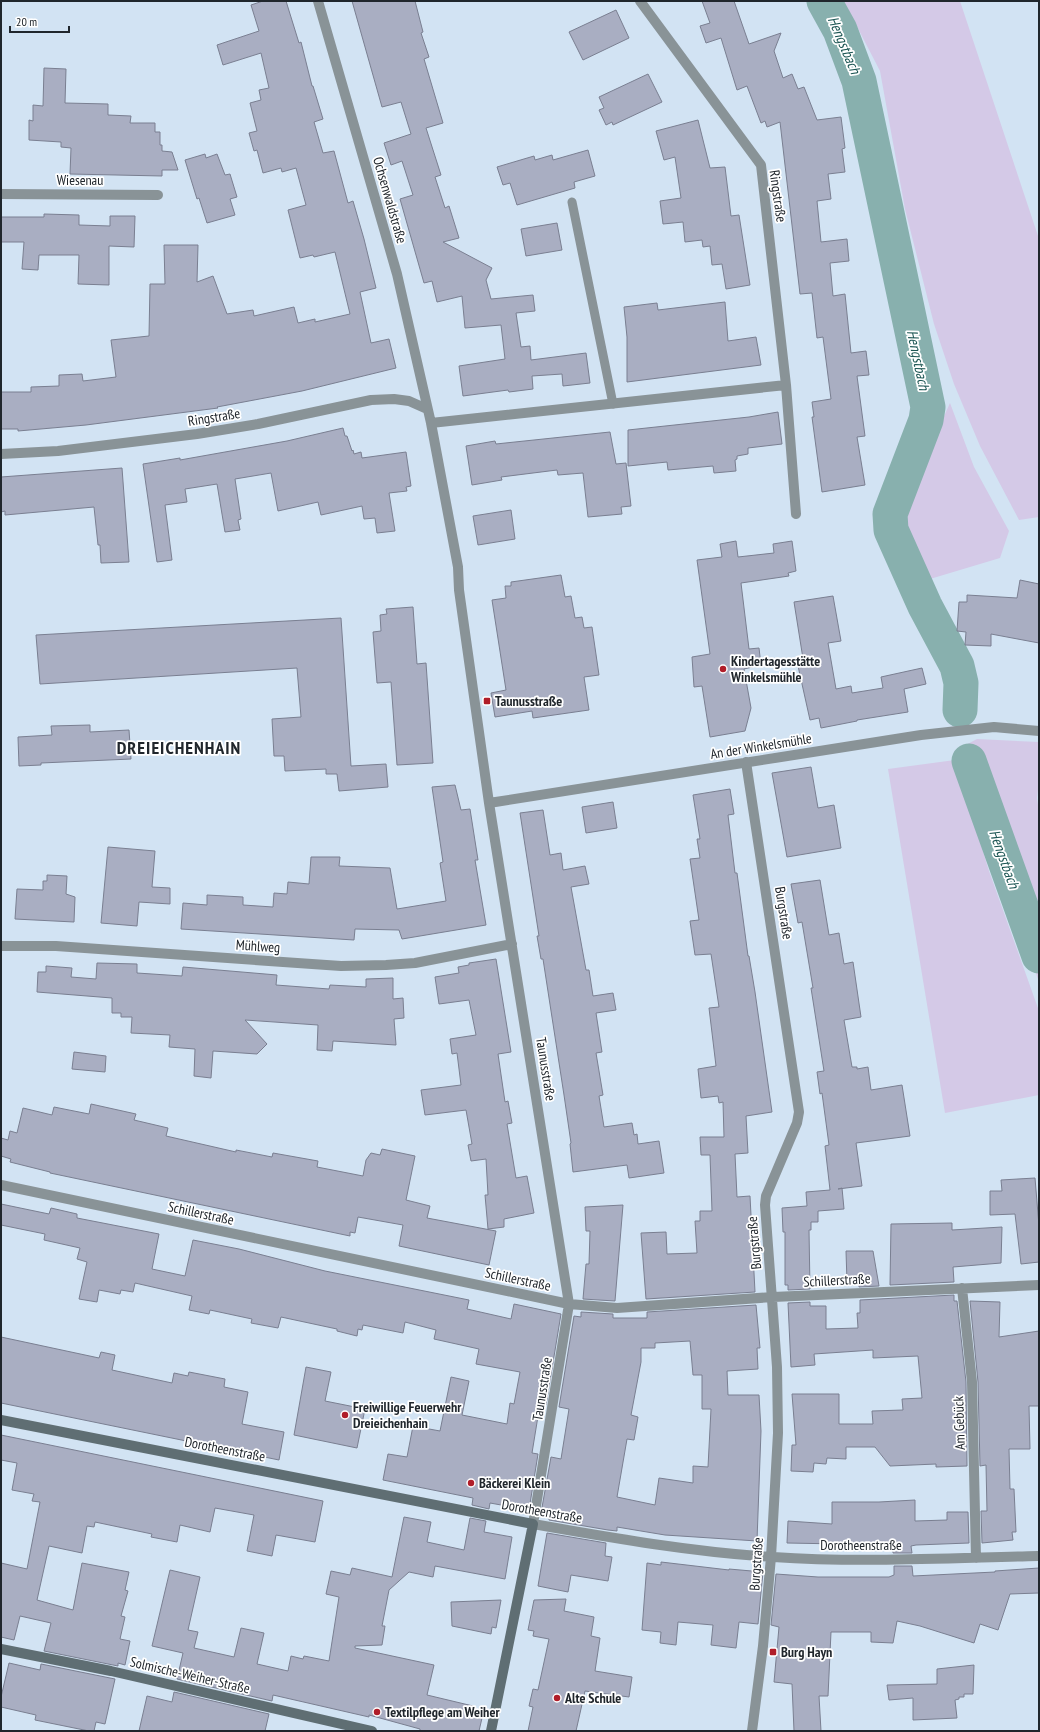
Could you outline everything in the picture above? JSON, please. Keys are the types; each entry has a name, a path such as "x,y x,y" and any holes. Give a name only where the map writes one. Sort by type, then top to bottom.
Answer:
{"street":[{"name":"Ochsenwaldstraße","path":"318,1 397,274 427,410"},
{"name":"Ringstraße","path":"640,1 761,166 786,385 796,514"},
{"name":"Wiesenau","path":"1,194 158,195"},
{"path":"431,424 786,385"},
{"name":"Ringstraße","path":"1,454 58,451 197,434 258,424 371,400 409,401 427,410"},
{"name":"Taunusstraße","path":"427,410 431,424 458,568 459,590 489,802 569,1304 533,1524 491,1731"},
{"name":"An der Winkelsmühle","path":"489,802 921,735 994,727 1039,731"},
{"name":"Burgstraße","path":"746,762 799,1112 797,1123 766,1196 777,1367 778,1433 771,1557 763,1646 752,1731"},
{"name":"Mühlweg","path":"1,946 56,946 341,966 369,966 415,963 512,944"},
{"name":"Schillerstraße","path":"1,1185 569,1304 617,1308 773,1297 1039,1285"},
{"name":"Am Gebück","path":"962,1288 972,1388 976,1558"},
{"name":"Dorotheenstraße","path":"1,1420 533,1524 656,1546 771,1557 825,1560 1039,1556"},
{"name":"Solmische-Weiher-Straße","path":"1,1649 118,1673 372,1731"}],"lane":[{"path":"572,202 613,404"}],"shaded area":[{"path":"843,1 960,1 1039,239 1039,517 1019,520 980,446 954,384 934,324 905,209 880,71"},
{"path":"950,403 974,467 1009,531 1000,558 930,579 902,516 930,447"},
{"path":"977,739 1039,742 1039,781 1037,798 1039,812 1039,982 968,779 962,747"},
{"path":"955,760 989,871 1039,1011 1039,1095 945,1113 888,769"}],"building":[{"path":"263,1 286,1 299,43 301,42 312,86 323,119 314,122 323,153 334,151 348,203 353,201 376,288 360,292 371,343 389,339 396,368 302,391 217,407 218,408 86,425 18,431 18,429 1,429 1,392 31,392 31,387 59,386 59,375 82,374 83,381 116,377 111,340 149,336 150,284 165,284 164,245 198,245 197,282 213,276 227,314 253,310 254,316 294,307 298,323 315,319 315,322 350,314 335,252 314,257 313,255 300,258 288,210 306,205 296,168 282,172 281,168 263,173 257,150 254,151 249,133 257,131 250,103 261,100 259,90 269,88 261,53 223,65 217,45 259,31 251,5"},
{"path":"352,1 415,1 423,32 421,33 429,57 424,59 443,123 426,128 441,175 435,177 445,208 449,206 459,238 443,242 492,268 486,280 491,299 533,295 535,311 516,313 521,347 530,346 531,360 586,353 590,383 563,386 562,374 532,376 533,389 509,392 508,390 463,396 459,366 505,359 501,325 465,328 462,296 437,302 432,281 424,283 400,199 413,195 402,161 391,165 384,143 411,134 401,102 382,107"},
{"path":"702,1 734,1 749,44 781,33 774,51 783,78 792,74 798,89 804,87 817,120 841,117 845,148 842,149 845,172 828,174 831,199 817,201 821,242 847,239 849,261 830,263 833,296 845,294 851,353 866,351 869,375 857,376 865,436 857,437 865,485 822,492 812,417 814,417 812,402 831,399 823,337 817,338 812,293 800,294 780,122 767,127 765,121 761,123 747,86 737,90 721,38 706,43 700,26 710,23"},
{"path":"616,10 629,38 583,60 569,32"},
{"path":"44,68 66,69 65,103 108,104 108,115 131,116 130,123 155,123 155,132 160,132 160,145 162,145 162,151 172,152 178,170 162,170 162,176 70,174 71,148 61,147 61,142 29,140 29,120 33,121 33,105 43,106"},
{"path":"648,74 662,102 613,125 612,122 606,125 599,110 604,108 599,97"},
{"path":"698,120 710,168 725,167 731,216 739,215 750,285 726,289 722,264 712,265 710,246 703,247 702,240 685,242 683,222 663,224 660,201 681,198 675,157 664,160 656,131"},
{"path":"588,150 595,176 574,182 575,188 517,205 510,183 503,185 497,167 534,156 535,160 552,155 553,160"},
{"path":"205,154 206,158 217,154 225,175 230,174 237,197 230,199 235,215 207,223 199,198 197,199 185,160"},
{"path":"44,214 79,215 79,225 110,226 110,216 135,216 134,247 109,246 109,285 78,284 79,255 39,255 38,270 22,269 24,242 1,242 1,217 44,217"},
{"path":"557,223 562,250 526,256 521,229"},
{"path":"725,302 728,341 756,337 761,365 627,382 627,337 624,307 657,303 658,310"},
{"path":"778,412 782,444 748,448 748,454 737,456 737,459 735,460 736,471 714,473 713,466 668,470 667,462 628,466 628,430 749,417"},
{"path":"343,428 352,451 353,450 354,454 361,452 362,458 406,452 411,486 406,487 407,491 389,493 395,531 377,533 375,518 364,519 362,506 321,515 318,502 278,511 271,473 235,479 241,519 238,520 240,530 225,532 217,484 185,489 187,502 165,505 172,560 157,562 143,464 180,458 180,460 287,441"},
{"path":"610,432 616,464 626,463 631,506 621,507 622,514 588,517 583,473 558,475 557,470 501,477 502,480 472,485 466,446 495,441 496,444"},
{"path":"122,468 129,562 101,563 100,545 98,545 94,507 5,515 5,511 1,512 1,477"},
{"path":"511,510 515,539 478,545 473,516"},
{"path":"736,541 738,557 774,553 773,544 792,541 796,571 788,573 789,576 741,583 749,649 759,648 761,665 744,669 751,708 745,731 710,737 702,686 694,687 692,657 710,654 697,560 722,557 720,544"},
{"path":"561,575 565,597 571,596 575,618 582,617 584,628 592,627 599,675 584,677 589,710 533,718 532,711 495,717 491,693 506,690 492,600 506,598 505,586 511,586 511,582"},
{"path":"1020,580 1039,584 1039,643 991,634 991,646 965,645 966,632 957,631 959,602 967,602 967,595 1017,598"},
{"path":"833,596 841,641 828,643 836,689 851,686 852,693 883,688 881,677 922,668 926,684 904,689 908,712 857,720 821,728 819,718 810,720 798,666 804,665 794,602"},
{"path":"413,607 417,664 426,663 433,763 397,765 391,682 377,683 373,632 381,631 380,615 387,614 386,609"},
{"path":"341,618 351,766 386,764 388,787 339,791 337,774 326,774 326,769 285,771 284,756 274,756 272,719 301,717 297,668 40,684 36,635"},
{"path":"90,725 90,732 129,730 131,759 41,763 41,765 19,766 18,737 52,735 51,726"},
{"path":"811,767 818,808 834,805 841,848 787,857 772,773"},
{"path":"455,785 461,810 470,809 478,860 475,860 486,925 402,939 399,930 355,929 354,940 181,929 183,903 207,905 207,895 243,897 243,905 273,907 274,893 287,894 288,882 309,884 311,857 340,857 339,866 390,868 397,909 446,901 440,863 443,862 432,787"},
{"path":"730,789 734,814 728,815 735,873 737,873 772,1112 746,1116 748,1153 735,1154 737,1197 750,1196 755,1292 646,1299 641,1233 666,1232 667,1254 697,1253 695,1221 700,1221 700,1211 712,1211 710,1155 701,1155 700,1137 724,1137 723,1102 719,1103 718,1096 701,1098 698,1069 716,1066 709,1008 719,1007 711,954 695,955 690,921 699,920 690,859 700,858 697,839 700,839 693,795"},
{"path":"613,802 617,828 586,833 582,807"},
{"path":"543,810 550,855 561,853 563,870 585,866 589,884 571,887 586,970 589,970 593,996 613,993 616,1010 596,1013 602,1052 596,1053 603,1095 599,1096 604,1127 632,1123 634,1135 637,1134 638,1144 659,1141 664,1173 629,1178 627,1165 573,1172 571,1143 564,1095 543,959 541,959 537,936 539,936 520,813"},
{"path":"108,847 155,851 152,887 170,888 170,904 139,902 137,926 101,923"},
{"path":"47,875 67,876 66,894 75,897 74,922 15,919 17,889 43,890 43,881 47,881"},
{"path":"820,880 829,935 839,933 844,964 853,962 861,1017 844,1020 852,1067 857,1067 857,1069 868,1067 871,1090 902,1085 910,1136 856,1143 862,1186 842,1188 844,1209 818,1211 818,1222 811,1222 811,1230 809,1230 810,1289 788,1290 788,1285 785,1285 785,1232 783,1232 782,1208 807,1206 806,1192 830,1190 825,1146 829,1145 822,1093 820,1094 817,1072 824,1071 811,988 813,988 802,922 798,923 791,884"},
{"path":"496,959 511,1052 498,1054 505,1102 508,1101 512,1123 507,1124 516,1178 527,1176 534,1213 504,1219 504,1227 488,1229 485,1195 488,1195 486,1159 471,1161 468,1145 472,1144 466,1110 425,1115 421,1090 461,1085 457,1053 452,1054 450,1039 476,1035 469,1000 439,1004 435,977 459,973 458,967 469,965 469,963"},
{"path":"97,963 137,964 137,973 182,976 183,967 277,975 276,985 329,989 330,985 366,987 366,979 393,978 393,999 403,998 404,1018 394,1019 396,1045 333,1041 332,1051 317,1050 318,1025 245,1020 267,1044 257,1054 213,1051 211,1078 194,1076 195,1049 169,1047 170,1035 131,1033 132,1017 121,1017 121,1013 112,1013 112,998 37,992 38,972 46,972 46,966 72,968 71,977 96,979"},
{"path":"74,1052 106,1056 105,1072 72,1069"},
{"path":"91,1104 136,1114 134,1120 168,1128 166,1136 236,1152 236,1150 272,1157 273,1153 318,1161 317,1167 363,1176 366,1160 371,1153 380,1155 382,1149 415,1156 406,1200 430,1206 427,1218 496,1231 489,1265 399,1246 403,1225 358,1217 355,1233 350,1232 350,1236 50,1173 10,1162 11,1159 1,1156 1,1138 8,1140 10,1131 17,1133 23,1108 52,1115 54,1107 89,1114"},
{"path":"1035,1178 1039,1226 1039,1262 1021,1264 1015,1214 990,1215 990,1191 1002,1191 1001,1180"},
{"path":"1,1204 49,1214 51,1208 77,1214 77,1218 159,1234 152,1269 185,1276 193,1240 239,1249 325,1271 469,1300 467,1309 511,1319 514,1304 561,1314 546,1405 540,1404 532,1453 538,1454 529,1510 490,1503 489,1509 472,1505 473,1498 383,1480 388,1454 407,1457 413,1426 440,1431 451,1377 469,1381 462,1415 507,1424 510,1403 514,1404 520,1372 476,1364 479,1349 434,1339 436,1330 405,1322 403,1333 363,1325 362,1330 358,1329 357,1336 337,1331 337,1329 281,1317 278,1328 251,1323 252,1319 210,1310 209,1314 189,1310 192,1296 135,1283 133,1292 121,1290 120,1294 99,1290 97,1302 79,1299 87,1262 77,1259 80,1248 44,1240 45,1234 1,1225"},
{"path":"623,1205 615,1301 583,1299 586,1264 589,1264 590,1231 586,1231 585,1207"},
{"path":"952,1223 952,1230 1002,1227 1001,1263 953,1267 954,1282 890,1285 891,1224"},
{"path":"846,1251 873,1251 879,1286 859,1287 859,1282 847,1282"},
{"path":"954,1295 954,1301 957,1301 966,1382 967,1466 936,1467 936,1464 890,1466 875,1447 846,1447 846,1459 827,1458 826,1464 814,1463 813,1472 791,1471 792,1445 796,1445 792,1394 839,1394 839,1424 873,1424 872,1411 903,1410 902,1399 922,1398 918,1356 873,1358 873,1350 814,1354 815,1365 791,1367 788,1303 810,1302 810,1306 826,1306 826,1329 858,1328 857,1313 860,1313 860,1300"},
{"path":"970,1301 1000,1302 999,1337 1039,1331 1039,1406 1029,1406 1030,1449 1009,1449 1010,1489 1014,1489 1016,1532 1012,1532 1013,1540 982,1543 981,1511 987,1511 986,1465 980,1466 978,1382"},
{"path":"756,1305 760,1348 757,1348 758,1369 727,1371 728,1395 759,1395 761,1431 757,1541 665,1535 617,1527 617,1531 608,1530 549,1520 549,1514 541,1513 551,1457 561,1459 569,1409 559,1407 574,1316 581,1317 581,1312 613,1314 613,1318 647,1318 647,1312","holes":["690,1341 693,1375 702,1375 702,1409 711,1409 708,1467 693,1466 693,1483 659,1478 655,1505 617,1497 627,1439 634,1440 638,1417 631,1415 641,1362 641,1348 655,1348 655,1343"]},
{"path":"1,1337 99,1358 101,1352 115,1355 112,1370 172,1383 174,1373 188,1376 189,1372 225,1379 224,1387 248,1392 242,1424 284,1432 279,1460 1,1403"},
{"path":"306,1367 331,1372 325,1401 365,1409 357,1448 294,1435"},
{"path":"1,1435 323,1501 315,1542 276,1535 272,1556 247,1551 254,1515 215,1508 210,1532 180,1525 177,1542 151,1537 152,1534 95,1522 94,1527 87,1526 82,1553 49,1546 37,1600 73,1610 82,1563 129,1572 125,1590 128,1591 121,1616 125,1617 120,1639 130,1641 125,1665 118,1663 118,1666 44,1651 51,1623 20,1616 14,1640 1,1637 1,1563 27,1569 40,1502 32,1501 34,1494 12,1490 17,1463 1,1460"},
{"path":"915,1500 915,1521 947,1520 947,1512 968,1512 969,1543 916,1545 911,1546 912,1553 893,1553 893,1545 787,1543 788,1521 832,1524 832,1502"},
{"path":"404,1517 431,1522 427,1542 464,1550 470,1518 486,1521 484,1532 512,1537 505,1579 435,1566 433,1577 409,1572 389,1590 382,1626 385,1626 382,1645 355,1646 355,1648 434,1665 427,1695 473,1706 471,1715 482,1718 479,1731 420,1731 420,1729 369,1715 369,1717 273,1695 272,1701 177,1679 183,1653 152,1646 170,1570 200,1577 188,1630 198,1632 194,1648 234,1657 241,1628 264,1633 257,1664 288,1671 291,1656 303,1659 304,1656 329,1661 339,1597 326,1594 331,1571 350,1575 352,1568 392,1577"},
{"path":"547,1533 606,1543 605,1556 612,1557 608,1581 571,1575 568,1592 538,1586"},
{"path":"661,1562 729,1570 763,1572 758,1624 739,1622 736,1648 711,1645 713,1625 678,1622 676,1645 660,1643 661,1632 642,1630 647,1563 661,1565"},
{"path":"894,1566 912,1566 913,1576 995,1572 1039,1568 1039,1593 1010,1594 998,1630 980,1624 974,1643 920,1626 897,1621 893,1643 871,1642 871,1632 831,1632 828,1696 819,1696 821,1731 794,1731 792,1684 774,1682 779,1627 771,1625 776,1574 818,1577 889,1577 894,1575"},
{"path":"566,1599 564,1611 594,1617 591,1636 600,1638 595,1671 632,1677 629,1697 585,1691 576,1731 528,1731 533,1707 529,1706 533,1689 538,1690 549,1639 533,1636 534,1631 528,1630 534,1600"},
{"path":"501,1600 496,1628 492,1627 491,1634 452,1626 451,1602"},
{"path":"9,1663 40,1670 41,1664 115,1679 105,1724 96,1722 94,1731 89,1731 35,1720 36,1715 1,1707 1,1697"},
{"path":"974,1665 973,1694 964,1694 964,1697 959,1697 959,1699 955,1700 957,1718 913,1720 913,1698 889,1700 887,1685 937,1684 937,1669"},
{"path":"174,1692 269,1714 265,1731 139,1731 147,1696 172,1702"}],"waterway":[{"name":"Hengstbach","path":"824,1 840,30 859,81 928,407 926,420 890,514 891,530 925,606 957,666 961,683 960,710"},
{"name":"Hengstbach","path":"969,761 1039,956"}],"place":[{"name":"Kindertagesstätte Winkelsmühle","path":"723,669"},
{"name":"Taunusstraße","path":"487,701"},
{"name":"Freiwillige Feuerwehr Dreieichenhain","path":"345,1415"},
{"name":"Bäckerei Klein","path":"471,1483"},
{"name":"Burg Hayn","path":"773,1652"},
{"name":"Alte Schule","path":"557,1698"},
{"name":"Textilpflege am Weiher","path":"377,1712"}],"district":[{"name":"DREIEICHENHAIN","path":"179,748"}]}
